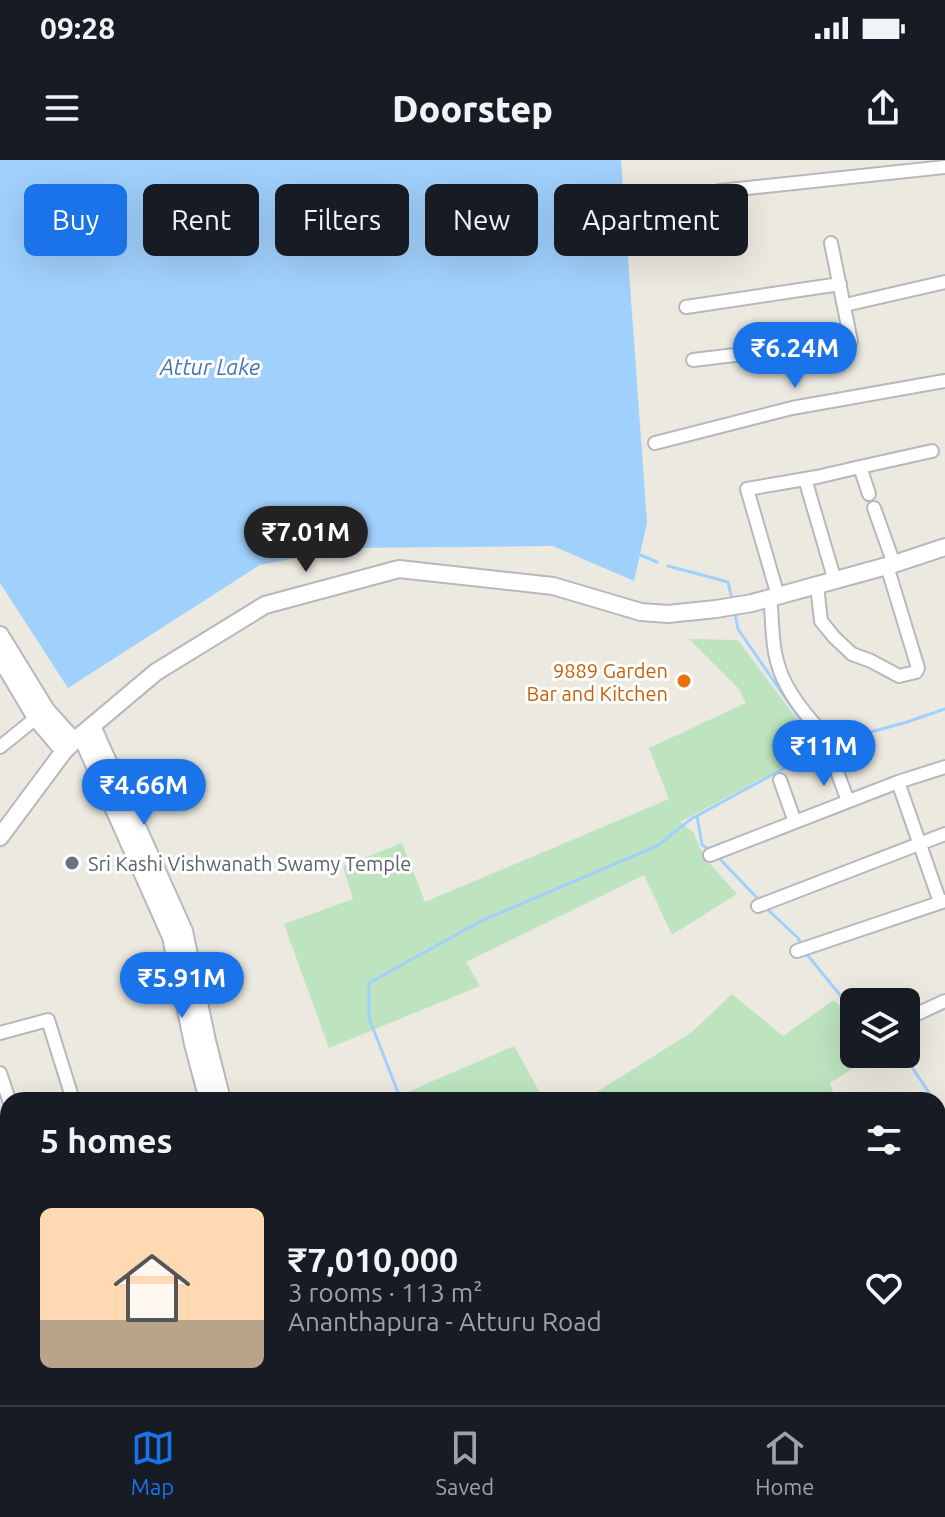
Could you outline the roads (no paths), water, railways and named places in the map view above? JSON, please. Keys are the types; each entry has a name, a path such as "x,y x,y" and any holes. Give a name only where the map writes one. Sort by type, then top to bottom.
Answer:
{"street":[{"path":"748,188 945,167"},
{"path":"693,360 851,341 831,243"},
{"path":"845,305 945,282"},
{"path":"686,307 840,284"},
{"path":"655,443 792,408 945,381"},
{"path":"820,730 784,680 777,661 774,597 747,489 932,451"},
{"path":"860,467 869,494"},
{"path":"805,479 835,581"},
{"path":"817,586 821,621 852,654 899,676 916,672 918,668 874,508"},
{"path":"0,837 78,738 156,672 265,605 399,569 553,586 641,612 668,614 752,603 945,547"},
{"path":"0,635 46,710 78,738 184,931 220,1092"},
{"path":"3,668 36,718 78,738 171,937 206,1092"},
{"path":"0,747 36,718"},
{"path":"833,761 848,801"},
{"path":"710,855 898,782 945,767"},
{"path":"780,780 795,822"},
{"path":"797,951 942,902 898,782"},
{"path":"758,906 945,834"},
{"path":"920,1013 945,1001"},
{"path":"0,1033 48,1020 70,1092"},
{"path":"0,1073 6,1092"}],"water":[{"name":"Attur Lake","path":"0,160 621,160 623,184 554,184 554,256 628,256 647,523 634,581 553,546 345,548 260,565 68,688 0,583"}],"waterway":[{"path":"638,554 657,562"},
{"path":"668,566 728,582 732,599"},
{"path":"398,1092 369,1018 369,983 481,921 657,846 691,819 812,753 813,738 738,629 734,610"},
{"path":"812,753 844,748 864,734 945,709"},
{"path":"697,816 702,845 711,851"},
{"path":"717,856 761,902"},
{"path":"766,908 798,938 802,946"},
{"path":"805,952 840,995"},
{"path":"912,1068 929,1092"}],"place":[{"name":"9889 Garden Bar and Kitchen","path":"684,681"},
{"name":"Sri Kashi Vishwanath Swamy Temple","path":"72,863"}]}
